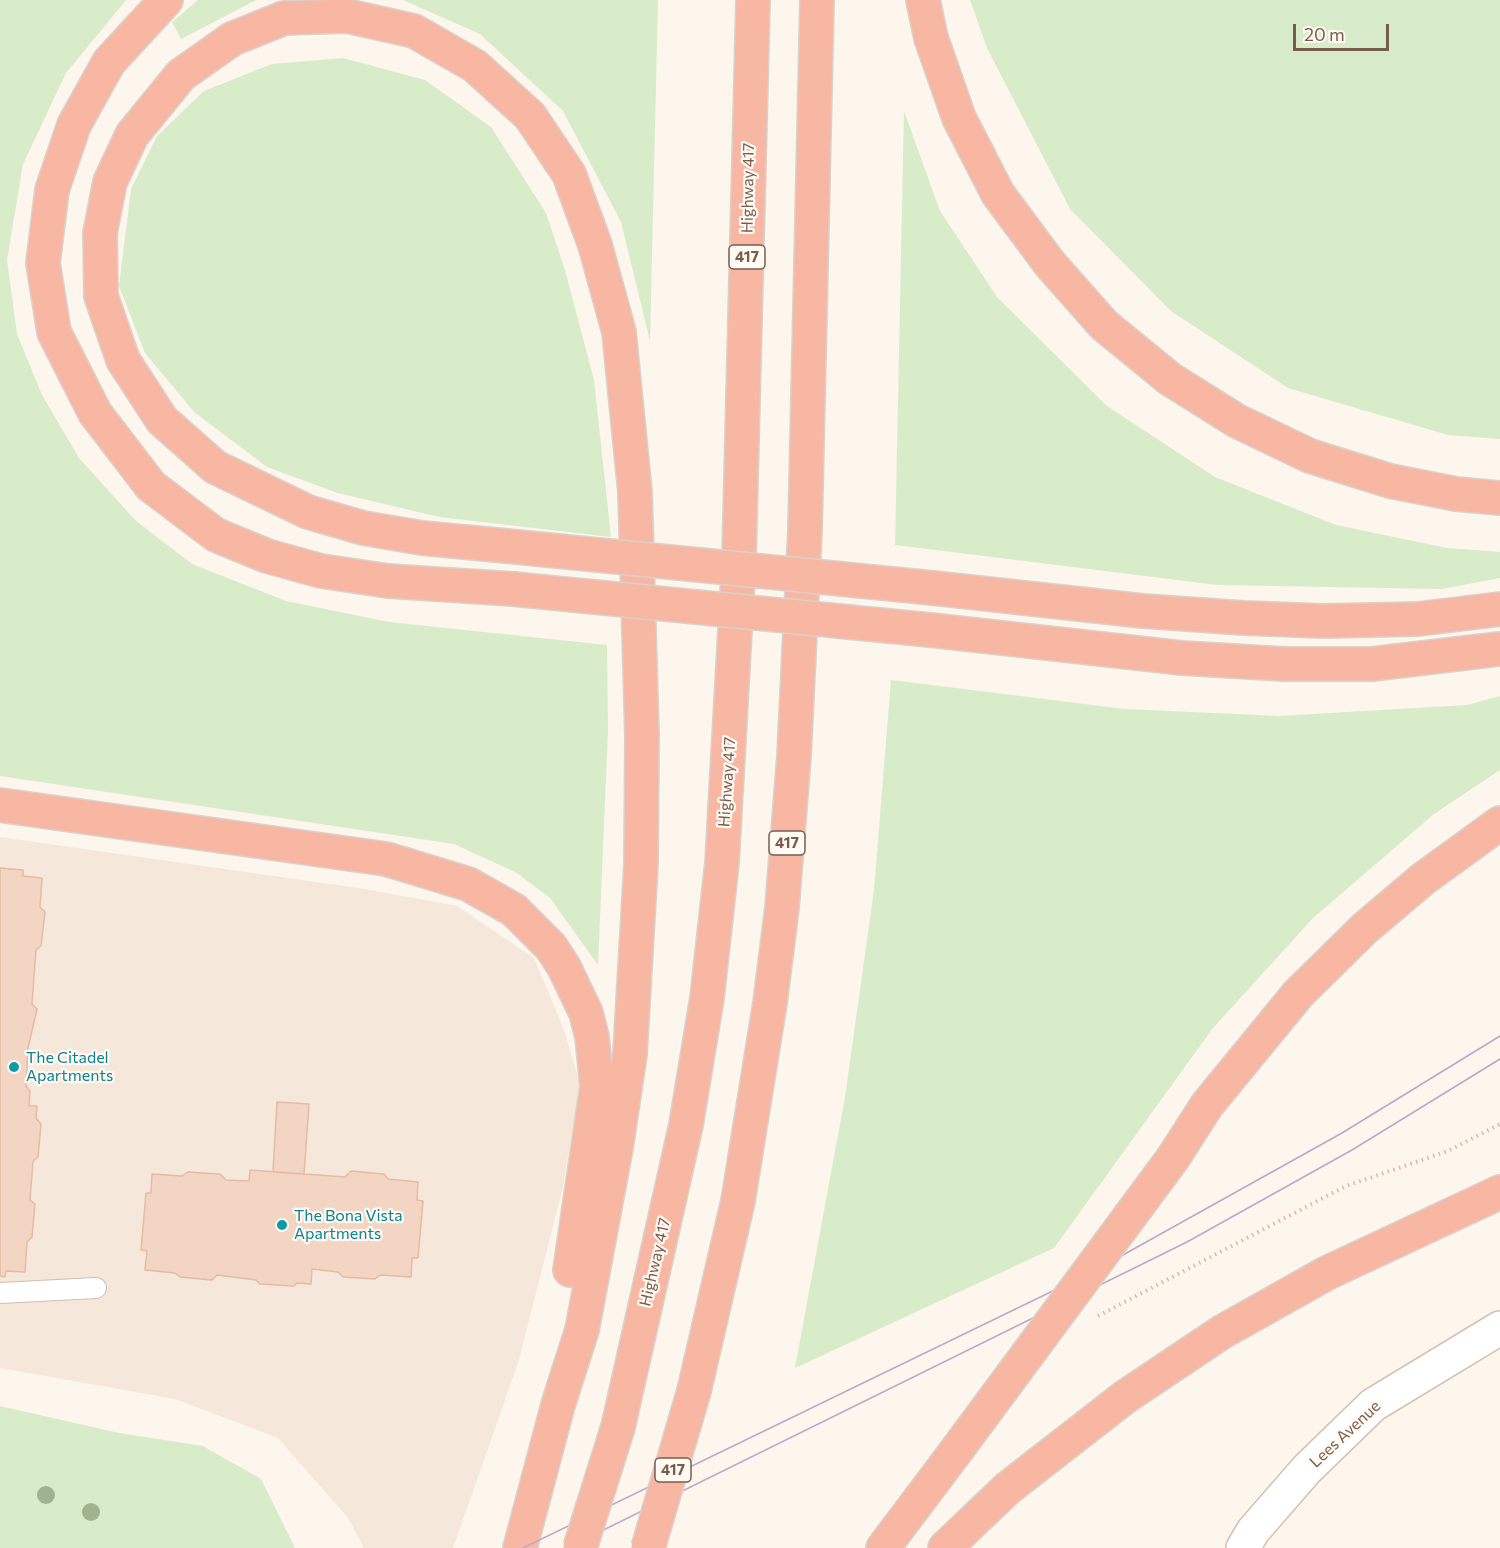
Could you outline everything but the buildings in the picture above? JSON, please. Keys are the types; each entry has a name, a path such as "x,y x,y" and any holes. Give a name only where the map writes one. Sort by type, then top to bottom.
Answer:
{"highway":[{"path":"166,0 109,62 74,125 52,190 42,263 54,332 95,414 151,486 216,535 257,552 321,571 388,581 513,589 930,630 1182,658 1284,664 1372,664 1500,649"},
{"name":"Highway 417","path":"580,1548 618,1428 686,1125 707,998 722,863 739,558 753,0"},
{"name":"417","path":"648,1548 694,1391 738,1201 770,1003 783,896 794,756 805,530 817,0"},
{"path":"923,0 931,38 959,118 998,194 1050,264 1104,325 1170,379 1237,420 1310,456 1390,481 1456,494 1500,498"},
{"path":"520,1548 558,1405 582,1330 616,1148 630,1054 641,864 642,735 635,492 619,332 595,245 569,174 530,116 475,66 414,31 346,16 284,18 232,39 181,75 132,135 110,182 100,232 101,296 123,360 162,420 215,467 308,512 387,532 517,547 933,588 1143,611 1278,619 1418,619 1500,609"},
{"path":"0,805 386,859 449,877 492,896 514,910 551,947 576,989 586,1013 592,1037 597,1086 590,1144 533,1500"},
{"path":"883,1548 1173,1158 1207,1104 1298,994 1364,929 1414,886 1500,823"},
{"path":"945,1548 1008,1488 1125,1397 1222,1332 1327,1273 1500,1192"}],"main road":[{"name":"Lees Avenue","path":"1243,1548 1253,1531 1307,1469 1373,1405 1500,1328"}],"lane":[{"path":"0,1293 96,1288"}],"path":[{"path":"1097,1316 1346,1186 1448,1151 1500,1124"}],"shaded area":[{"path":"0,837 365,889 457,906 534,958 563,1027 580,1083 563,1187 519,1360 453,1548 364,1548 348,1518 278,1438 175,1399 0,1368"}],"green space":[{"path":"0,0 126,0 66,73 23,164 7,260 17,334 42,395 79,458 135,520 192,564 286,601 389,622 607,645 608,731 598,965 550,898 517,873 454,844 0,776"},
{"path":"198,0 256,0 181,39 172,22"},
{"path":"403,0 658,0 650,341 621,222 563,111 480,34"},
{"path":"970,0 1500,0 1500,439 1448,435 1288,388 1171,311 1070,209 987,48"},
{"path":"343,58 425,80 491,127 546,213 565,270 594,380 611,537 439,517 338,493 267,467 195,413 145,353 119,286 131,189 157,136 204,91 272,64"},
{"path":"904,111 940,211 997,297 1107,406 1215,477 1336,525 1447,548 1500,552 1500,578 1442,589 1218,585 895,545"},
{"path":"891,680 1125,709 1279,716 1467,705 1500,696 1500,770 1434,814 1313,918 1213,1028 1054,1248 795,1368 845,1097 874,890"},
{"path":"0,1406 119,1433 203,1446 261,1479 295,1548 0,1548"}],"tram line":[{"path":"523,1548 1096,1270 1342,1133 1500,1036"},
{"path":"567,1548 1187,1242 1352,1150 1500,1059"}],"place":[{"name":"The Citadel Apartments","path":"14,1067"},
{"name":"The Bona Vista Apartments","path":"282,1225"}]}
